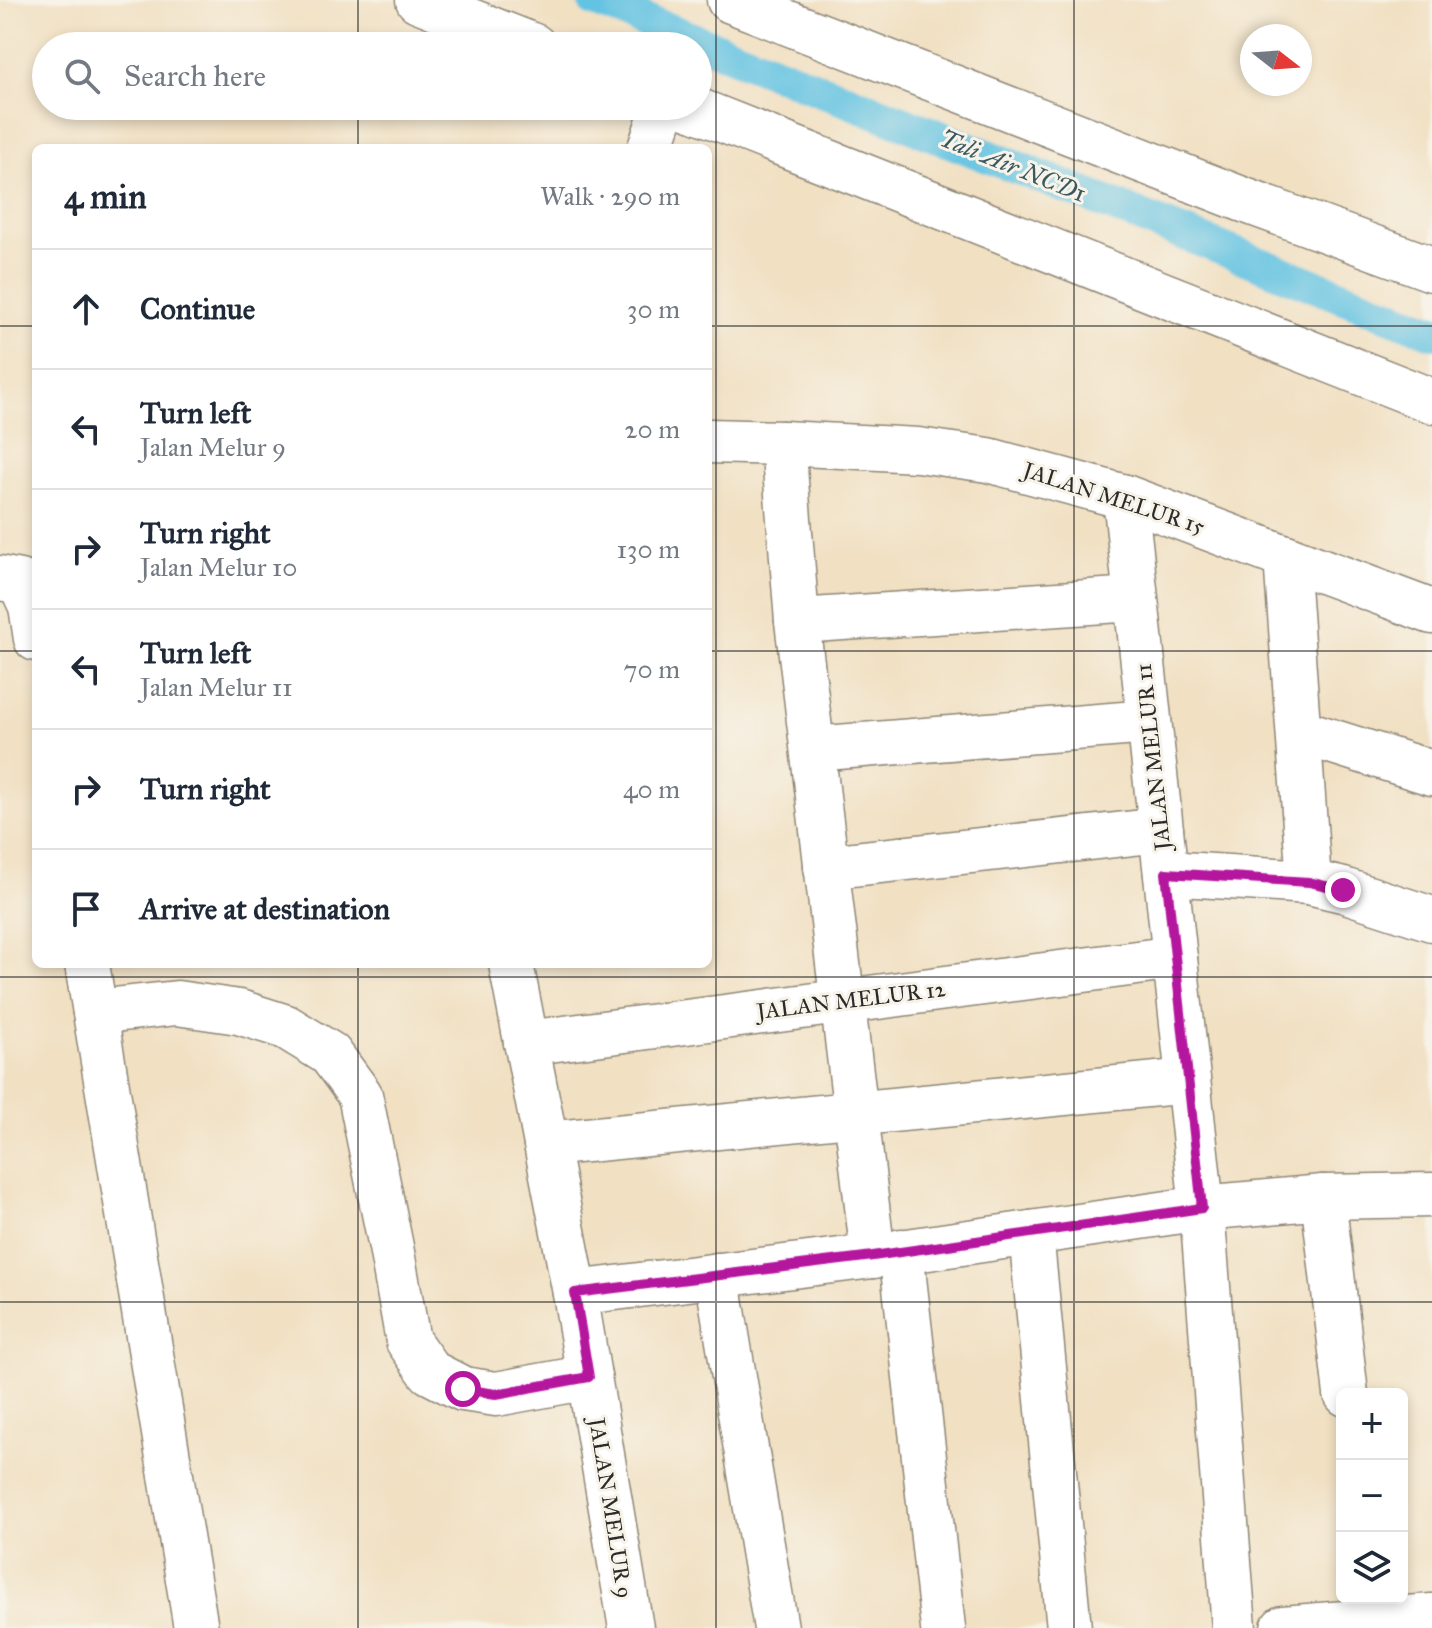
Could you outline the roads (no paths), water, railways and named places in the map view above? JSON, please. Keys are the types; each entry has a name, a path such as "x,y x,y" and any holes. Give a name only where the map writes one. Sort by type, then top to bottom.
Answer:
{"street":[{"path":"418,0 499,32"},
{"path":"729,0 1244,200 1432,269"},
{"path":"712,116 1432,401"},
{"path":"651,144 659,120"},
{"name":"JALAN MELUR 15","path":"712,441 918,450 988,460 1125,497 1432,612"},
{"path":"783,443 797,621 857,1113 887,1253 943,1628"},
{"name":"JALAN MELUR 11","path":"1125,497 1202,1208 1234,1628"},
{"path":"1286,557 1309,882"},
{"path":"0,578 20,582 32,613"},
{"path":"797,621 1135,599"},
{"path":"813,749 1149,722"},
{"path":"1299,731 1432,773"},
{"path":"826,867 1161,830"},
{"path":"1166,873 1309,882 1432,919"},
{"name":"JALAN MELUR 12","path":"526,1043 1175,958"},
{"path":"88,968 196,1628"},
{"name":"JALAN MELUR 9","path":"512,968 575,1293 631,1628"},
{"path":"95,1012 177,1003 239,1012 286,1027 330,1054 360,1095 408,1341 430,1372 463,1389 496,1394 589,1377"},
{"path":"546,1144 1188,1081"},
{"path":"575,1293 1202,1208 1323,1197 1432,1195"},
{"path":"1323,1197 1345,1388"},
{"path":"1031,1233 1069,1628"},
{"path":"717,1275 776,1628"},
{"path":"1283,1628 1370,1609 1432,1616"}],"waterway":[{"name":"Tali Air NCD1","path":"594,0 675,32"},
{"name":"Tali Air NCD1","path":"712,47 1432,332"}]}
